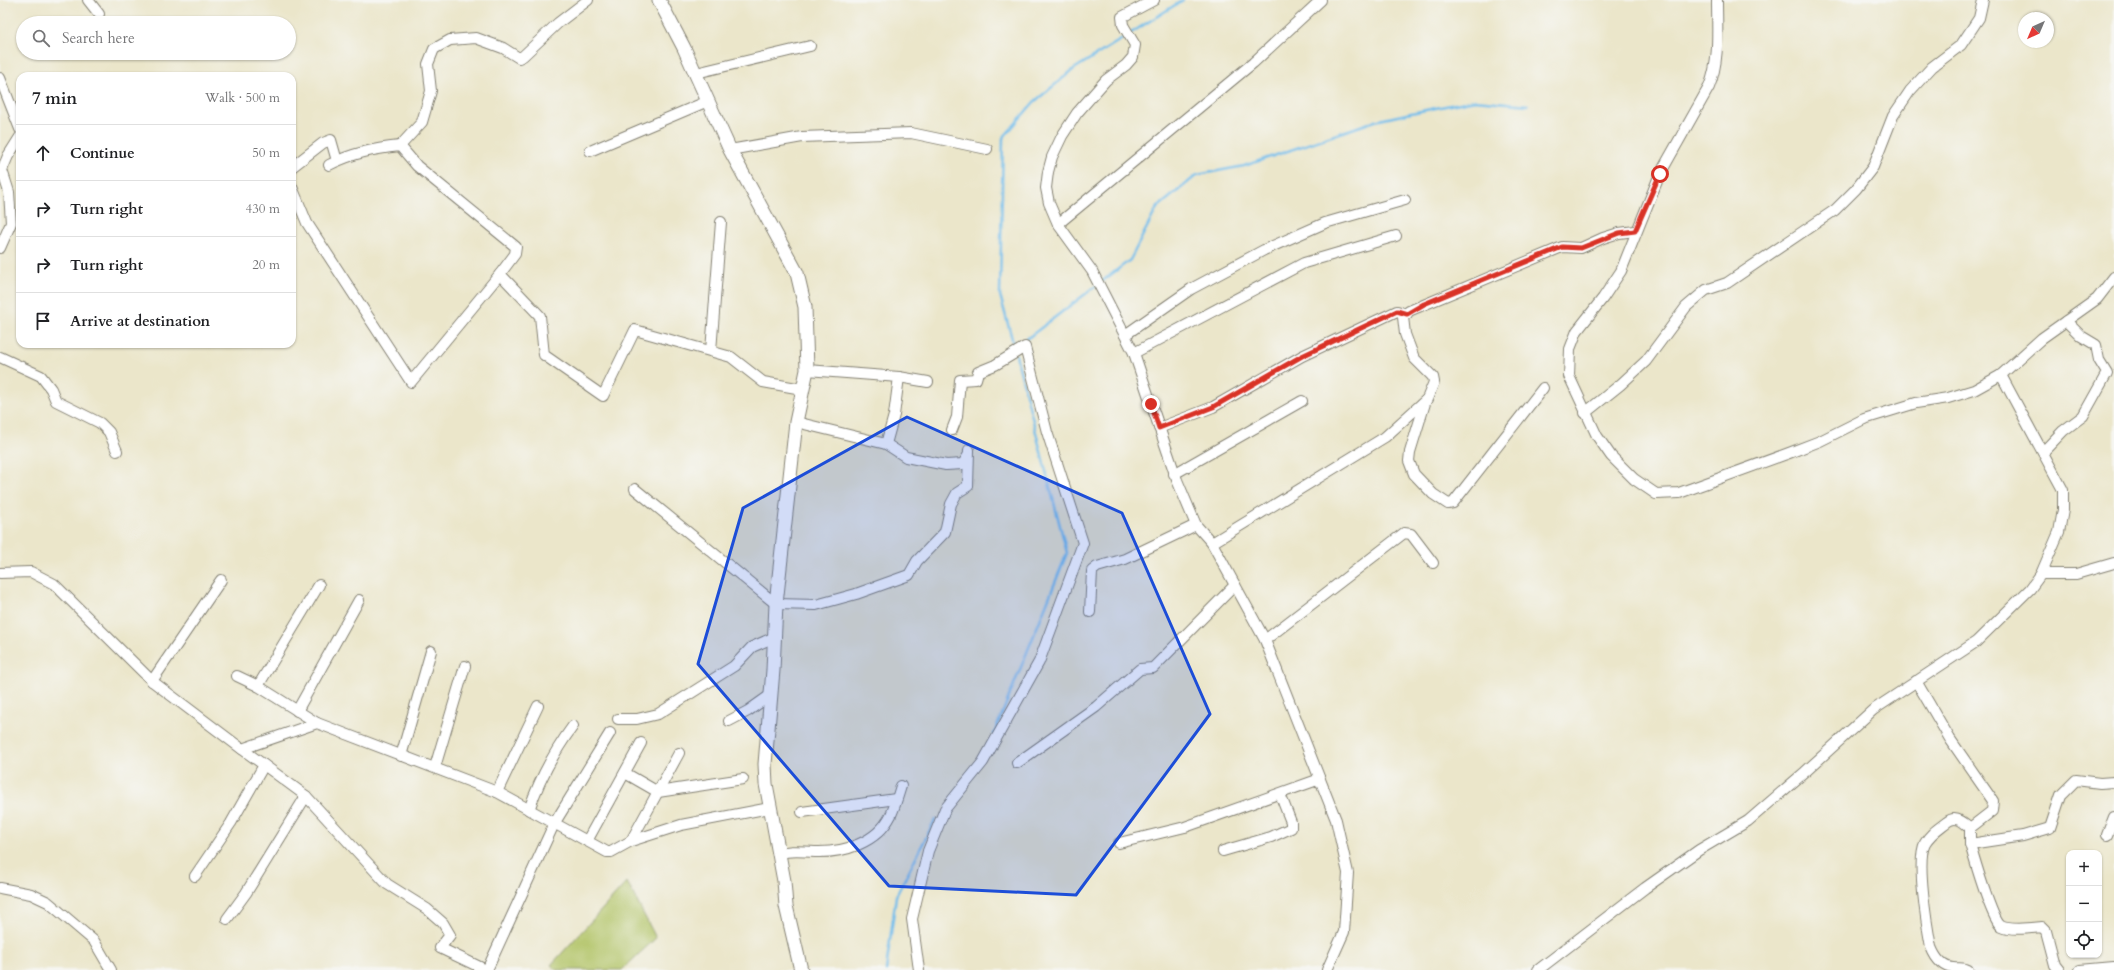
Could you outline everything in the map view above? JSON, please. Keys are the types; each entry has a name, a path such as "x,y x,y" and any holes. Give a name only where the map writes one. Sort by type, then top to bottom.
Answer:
{"main road":[{"path":"659,1 696,73 730,150 797,273 805,307 807,370 796,422 776,604 772,694 765,764 766,784 784,881 786,906 801,970"}],"street":[{"path":"88,0 99,14"},
{"path":"296,164 322,143 331,140 333,163 349,155 372,149 400,146 422,122 431,91 428,64 434,49 450,40 476,38 491,42 519,58 558,23 588,0"},
{"path":"1154,0 1122,17 1123,25 1134,45 1133,57 1126,65 1106,80 1077,113 1052,157 1046,188 1049,203 1058,224 1092,272 1134,353 1174,474 1196,525 1212,543 1265,640 1320,779 1339,832 1348,873 1344,932 1327,970"},
{"path":"1058,224 1253,63 1321,0"},
{"path":"1718,0 1714,75 1709,87 1660,174 1635,231 1621,271 1603,298 1577,331 1570,349 1569,376 1585,413 1597,436 1611,456 1634,479 1656,494 1679,493 1820,441 1864,419 1916,404 1948,398 1974,390 2001,375 2042,338 2097,299 2114,277"},
{"path":"1585,413 1620,385 1646,361 1682,312 1696,298 1706,290 1726,283 1800,234 1835,210 1856,189 1873,167 1893,116 1910,91 1923,77 1961,45 1979,18 1983,0"},
{"path":"696,73 810,46"},
{"path":"0,78 16,119"},
{"path":"590,151 708,101"},
{"path":"730,150 802,137 911,133 987,149"},
{"path":"0,248 11,223 9,192 2,170 16,143"},
{"path":"296,197 307,223 411,382 500,274 515,254 516,247 417,166 400,146"},
{"path":"1125,335 1191,289 1264,250 1324,223 1406,200"},
{"path":"711,351 721,222"},
{"path":"1543,388 1453,502 1448,504 1433,494 1414,474 1409,461 1410,452 1434,382 1434,377 1414,358 1405,334 1403,317 1424,304 1562,247 1581,248 1619,233 1635,231"},
{"path":"1134,353 1304,263 1396,236"},
{"path":"500,274 540,316 544,355 603,396 635,330 665,340 731,357 763,382 802,389"},
{"path":"1159,428 1213,407 1302,356 1397,311 1407,314"},
{"path":"2042,452 2063,431 2082,416 2107,373 2099,360 2096,345 2081,336 2066,321"},
{"path":"919,970 912,919 928,851 945,809 983,762 1039,662 1083,543 1048,432 1025,347 995,365 978,372 976,379 960,380 957,417 952,430"},
{"path":"0,357 41,376 51,389 56,401 100,423 109,432 117,451"},
{"path":"807,370 899,377 928,382"},
{"path":"1538,970 1604,921 1645,888 1699,850 1748,821 1805,772 1873,710 1976,642 2030,589 2041,574 2060,532 2063,510 2063,490 2001,375"},
{"path":"886,444 894,415 899,377"},
{"path":"1212,543 1385,437 1427,399"},
{"path":"1174,474 1302,401"},
{"path":"635,489 776,604 816,605 856,594 909,575 917,561 945,532 952,504 957,493 968,486 969,453 963,464 946,465 906,457 886,444 796,422"},
{"path":"1090,612 1092,571 1097,567 1138,553 1196,525"},
{"path":"1265,640 1404,533 1411,534 1433,563"},
{"path":"2041,574 2076,574 2114,563"},
{"path":"0,573 31,572 54,584 152,681 242,750 306,796 387,884 427,909 443,923 450,935 440,948 486,970 554,824 610,733"},
{"path":"152,681 221,580"},
{"path":"258,686 320,585"},
{"path":"1018,763 1096,707 1140,669 1153,668 1235,585"},
{"path":"297,711 359,600"},
{"path":"618,719 637,719 658,714 734,666 752,647 775,637"},
{"path":"401,756 431,651"},
{"path":"435,767 465,666"},
{"path":"237,676 258,686 317,723 497,792 607,852 622,847 631,841 681,825 770,808"},
{"path":"1916,681 1950,739 1993,801 1992,810 1970,828"},
{"path":"729,721 748,711 772,694"},
{"path":"497,792 538,706"},
{"path":"242,750 317,723"},
{"path":"529,810 537,786 559,744 572,726"},
{"path":"587,841 641,743"},
{"path":"631,841 679,753"},
{"path":"195,876 231,822 264,765"},
{"path":"625,773 658,792 743,779"},
{"path":"1119,843 1185,827 1320,779"},
{"path":"1970,844 2023,836 2050,828 2061,795 2076,780 2100,783 2114,782"},
{"path":"779,854 791,851 833,851 863,844 885,825 891,814 901,786"},
{"path":"1223,851 1271,837 1291,828 1291,822 1280,794"},
{"path":"227,919 246,893 306,796"},
{"path":"802,812 896,799"},
{"path":"2107,835 2114,817"},
{"path":"1968,970 1964,967 1953,968 1943,964 1934,955 1931,947 1921,861 1924,844 1934,829 1940,828 1951,819 1957,819 1965,823 1970,828 1970,844 1993,914 2000,925 2007,928 2042,927 2046,931 2055,965 2059,970"},
{"path":"0,888 31,894 48,902 94,941 111,970"},
{"path":"2080,970 2114,967"}],"highlighted area":[{"path":"907,417 1122,513 1210,714 1076,895 889,886 698,664 743,508"}],"green space":[{"path":"627,882 656,938 622,970 556,970 551,965"}],"waterway":[{"path":"1131,33 1183,0"},
{"path":"1015,350 1000,295 1003,138 1034,102 1074,69 1127,36"},
{"path":"1100,283 1130,260 1157,208 1197,175 1244,166 1375,121 1411,113 1475,100 1528,105"},
{"path":"1016,347 1096,286"},
{"path":"994,734 1067,553 1016,355"},
{"path":"886,970 896,896 935,820"}],"route":[{"path":"1151,404 1159,428 1213,407 1302,356 1397,311 1407,314 1424,304 1455,293 1562,247 1581,248 1603,238 1619,233 1635,231 1660,174"}]}
